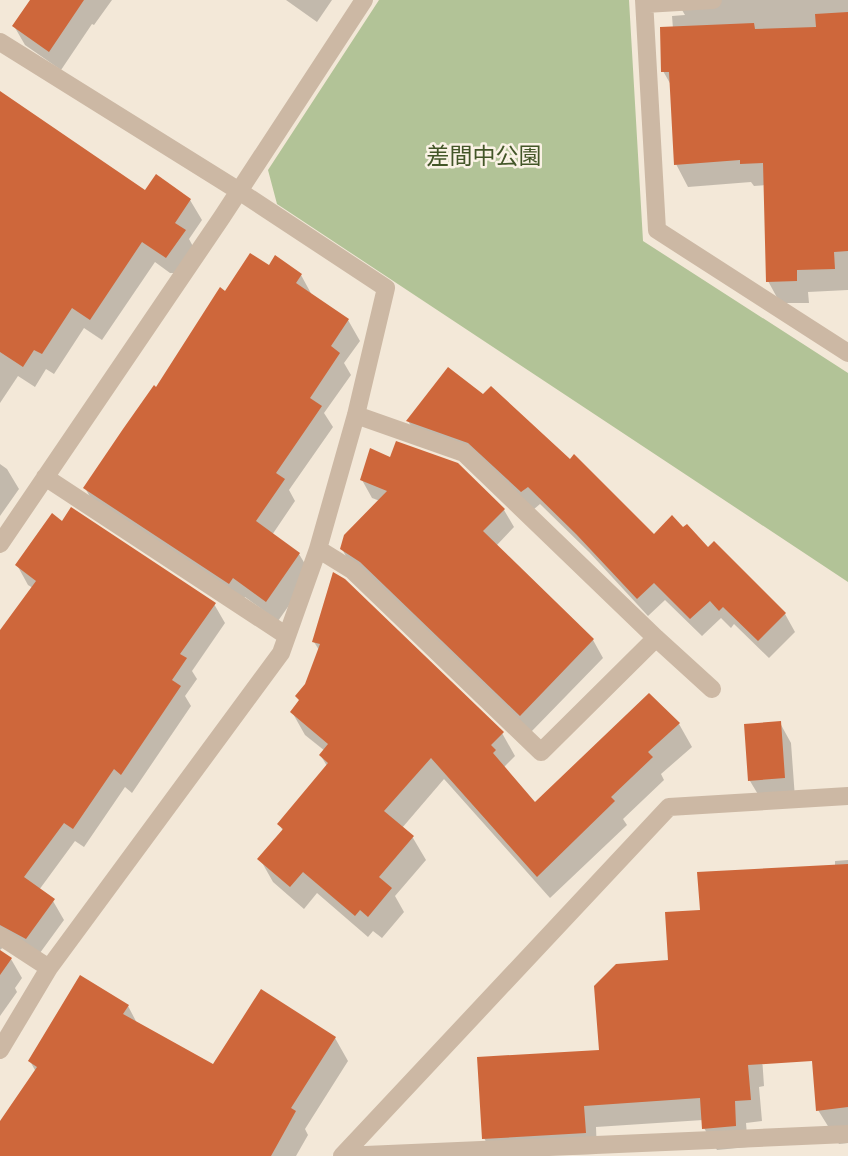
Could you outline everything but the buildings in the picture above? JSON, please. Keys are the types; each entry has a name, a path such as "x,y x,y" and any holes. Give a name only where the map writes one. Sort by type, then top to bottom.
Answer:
{"street":[{"path":"0,544 239,191 364,0"},
{"path":"713,0 644,2 657,230 848,353"},
{"path":"0,43 239,191 386,288 356,415 318,548 281,653 49,968 0,1050"},
{"path":"356,415 464,453 712,689"},
{"path":"46,477 287,636"},
{"path":"318,548 352,569 541,752 656,638"},
{"path":"342,1156 669,807 848,796"},
{"path":"0,936 49,968"},
{"path":"342,1156 690,1148 848,1134"}],"green space":[{"name":"差間中公園","path":"379,0 629,0 643,241 848,373 848,582 277,204 268,170"}]}
